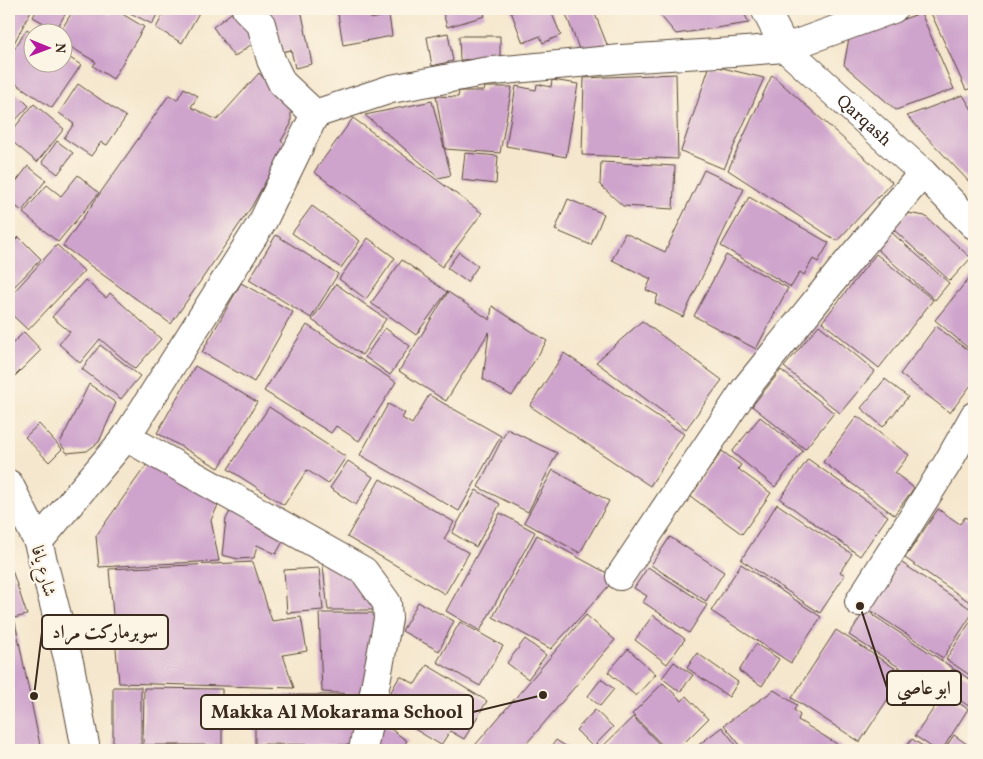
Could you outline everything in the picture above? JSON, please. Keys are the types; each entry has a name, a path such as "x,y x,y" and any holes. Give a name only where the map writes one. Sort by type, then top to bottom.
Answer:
{"street":[{"path":"246,9 261,24 271,60 282,83 315,114"},
{"name":"Qarqash","path":"766,9 785,48 923,173 974,225"},
{"path":"38,542 126,436 263,221 315,114 391,89 483,72 621,59 785,48 893,9"},
{"path":"620,576 746,388 846,264 923,173"},
{"path":"859,602 974,416"},
{"path":"126,436 364,571 387,603 388,618 363,750"},
{"name":"شارع يافا","path":"9,484 38,542 70,666 86,750"}],"building":[{"path":"9,9 32,9 25,22 22,22 22,28 13,45 9,42"},
{"path":"37,9 68,9 61,22 42,22 33,17"},
{"path":"74,9 99,9 110,15 114,9 144,27 113,79 93,66 96,62 72,48 72,22 66,22"},
{"path":"122,9 160,9 152,24"},
{"path":"166,9 201,9 182,43 156,28"},
{"path":"262,9 301,9 312,64 295,68 291,50 271,54"},
{"path":"369,9 371,19 389,15 392,36 343,45 338,14"},
{"path":"442,9 483,9 485,16 447,27"},
{"path":"510,9 550,9 561,35 543,43 540,36 523,43"},
{"path":"564,9 593,9 608,47 579,49"},
{"path":"655,9 742,9 749,23 676,34"},
{"path":"941,9 974,9 974,87 966,90 931,13"},
{"path":"234,11 256,41 234,57 213,27"},
{"path":"921,13 954,89 896,110 844,65 849,38"},
{"path":"448,33 453,61 432,66 427,37"},
{"path":"459,36 500,36 500,58 460,60"},
{"path":"22,37 22,72 72,72 72,59 81,65 52,108 9,79 9,57"},
{"path":"710,65 764,78 724,169 681,151"},
{"path":"259,73 291,109 291,124 281,141 286,145 252,206 171,324 63,246 169,95 177,100 184,88 198,96 191,107 217,120"},
{"path":"676,74 678,159 582,155 584,78"},
{"path":"772,75 892,182 837,241 728,170"},
{"path":"552,80 578,84 566,157 506,146 516,86 536,90 537,84 551,87"},
{"path":"78,84 126,117 107,145 101,142 91,156 64,138 74,124 59,113"},
{"path":"9,86 29,106 9,127"},
{"path":"485,87 512,87 500,153 445,149 436,96 458,97 459,91 484,91"},
{"path":"963,95 974,113 974,187 907,116"},
{"path":"432,101 451,175 439,178 365,115"},
{"path":"34,104 64,129 37,162 9,139 9,134"},
{"path":"353,118 482,213 442,267 314,172"},
{"path":"57,141 73,153 58,174 42,162"},
{"path":"465,153 498,156 496,184 462,180"},
{"path":"601,162 675,166 673,209 623,206 600,185"},
{"path":"28,166 46,180 22,211 9,201 9,191"},
{"path":"704,170 744,189 683,317 655,303 658,295 646,290 651,279 612,260 625,233 665,252"},
{"path":"78,175 99,193 58,242 23,213 47,185 61,196"},
{"path":"749,197 829,243 818,262 813,259 804,275 800,272 791,287 721,246"},
{"path":"568,199 604,214 591,245 555,230"},
{"path":"312,206 360,241 341,268 292,233"},
{"path":"907,213 925,216 971,258 950,281 893,229"},
{"path":"892,233 949,283 935,300 877,249"},
{"path":"276,235 338,274 311,318 249,280"},
{"path":"19,237 41,259 9,292 9,239 13,243"},
{"path":"368,238 395,258 366,299 339,279"},
{"path":"57,245 84,271 28,330 9,312 9,297"},
{"path":"459,252 478,266 467,282 447,268"},
{"path":"876,254 933,300 879,368 822,322"},
{"path":"726,255 788,288 756,349 694,316"},
{"path":"402,260 447,292 416,335 371,303"},
{"path":"974,272 974,353 935,320"},
{"path":"85,280 106,298 110,293 161,339 135,369 100,339 80,363 59,344 70,332 52,317"},
{"path":"241,283 293,312 254,382 202,352"},
{"path":"336,284 386,319 362,355 312,320"},
{"path":"448,292 490,320 492,306 547,341 512,396 483,379 489,332 446,401 399,371"},
{"path":"642,321 722,380 686,429 596,362"},
{"path":"307,325 396,382 359,441 336,426 331,433 264,391"},
{"path":"819,325 875,371 840,413 784,367"},
{"path":"936,326 974,355 974,381 950,413 900,374"},
{"path":"385,328 410,346 390,375 365,357"},
{"path":"24,332 41,350 9,382 9,347"},
{"path":"100,345 140,376 121,399 82,369"},
{"path":"564,353 684,434 650,486 530,406"},
{"path":"195,366 257,402 219,468 157,433"},
{"path":"781,370 834,413 805,449 752,406"},
{"path":"885,379 908,397 883,427 861,408"},
{"path":"89,384 116,403 99,442 87,451 67,453 60,443"},
{"path":"429,395 501,436 459,511 360,455 388,404 405,413 402,418 412,424"},
{"path":"269,407 346,457 328,484 307,470 284,505 228,469"},
{"path":"857,416 909,455 895,473 914,488 894,515 823,462"},
{"path":"760,417 803,451 775,487 732,452"},
{"path":"39,424 62,449 49,462 25,437"},
{"path":"507,429 557,453 528,512 478,487"},
{"path":"722,451 741,465 738,469 771,493 742,534 690,496"},
{"path":"152,457 221,499 211,520 219,561 99,567 96,536"},
{"path":"808,459 888,516 860,556 780,499"},
{"path":"348,461 373,477 356,505 330,488"},
{"path":"553,470 609,501 580,553 524,522"},
{"path":"380,479 454,522 444,539 469,553 445,594 347,537"},
{"path":"476,490 500,504 476,547 452,533"},
{"path":"777,504 852,554 840,572 845,575 820,613 741,560"},
{"path":"233,506 286,536 276,554 257,545 254,558 238,559 222,555 226,519"},
{"path":"938,509 960,524 965,517 974,524 974,605 905,558"},
{"path":"500,513 535,532 480,631 446,611"},
{"path":"537,535 616,578 551,649 493,617"},
{"path":"670,537 724,572 706,601 651,565"},
{"path":"322,558 372,594 375,610 328,610"},
{"path":"9,561 27,615 9,619"},
{"path":"899,561 974,611 943,658 868,609"},
{"path":"253,562 272,621 301,617 307,651 283,655 294,688 119,683 109,569"},
{"path":"741,564 821,617 791,663 711,611"},
{"path":"648,567 707,605 689,633 643,602 647,596 634,588"},
{"path":"319,568 323,610 287,613 284,570"},
{"path":"418,602 454,621 439,651 402,631"},
{"path":"865,610 953,668 931,702 902,683 908,673 849,635"},
{"path":"319,613 376,613 367,695 322,692"},
{"path":"586,615 615,640 521,750 471,750"},
{"path":"653,615 685,639 667,664 635,640"},
{"path":"974,616 974,678 946,659"},
{"path":"15,622 41,750 9,750 9,623"},
{"path":"460,622 503,646 480,686 437,662"},
{"path":"836,630 904,674 860,742 792,698"},
{"path":"525,639 546,655 528,679 507,663"},
{"path":"756,644 779,659 762,686 739,671"},
{"path":"628,649 656,674 636,696 608,672"},
{"path":"697,653 738,682 729,697 687,668"},
{"path":"674,662 693,675 680,692 662,678"},
{"path":"427,665 487,701 464,739 450,731 441,745 411,727 419,712 389,695 400,676 415,684"},
{"path":"954,669 974,682 974,716 969,713 972,708 942,689"},
{"path":"601,679 614,689 600,706 588,696"},
{"path":"663,683 682,701 686,696 708,719 677,750 667,750 632,714"},
{"path":"113,687 141,687 141,745 113,745"},
{"path":"144,688 222,689 222,745 143,745"},
{"path":"774,690 797,705 794,710 800,715 798,720 845,749 744,750 724,725"},
{"path":"944,693 968,709 942,750 936,750 915,736"},
{"path":"255,695 352,695 352,745 255,744"},
{"path":"595,710 613,727 593,747 576,730"},
{"path":"633,717 665,750 599,750"},
{"path":"384,724 407,741 400,750 377,750 369,744"},
{"path":"722,727 740,750 692,750"},
{"path":"954,735 971,747 968,750 944,750"},
{"path":"912,739 929,750 904,750"},
{"path":"556,740 572,750 549,750"},
{"path":"187,746 187,750 119,750 119,747"}],"place":[{"name":"ابو عاصي","path":"860,606"},
{"name":"Makka Al Mokarama School","path":"543,695"},
{"name":"سوبرماركت مراد","path":"34,696"}]}
